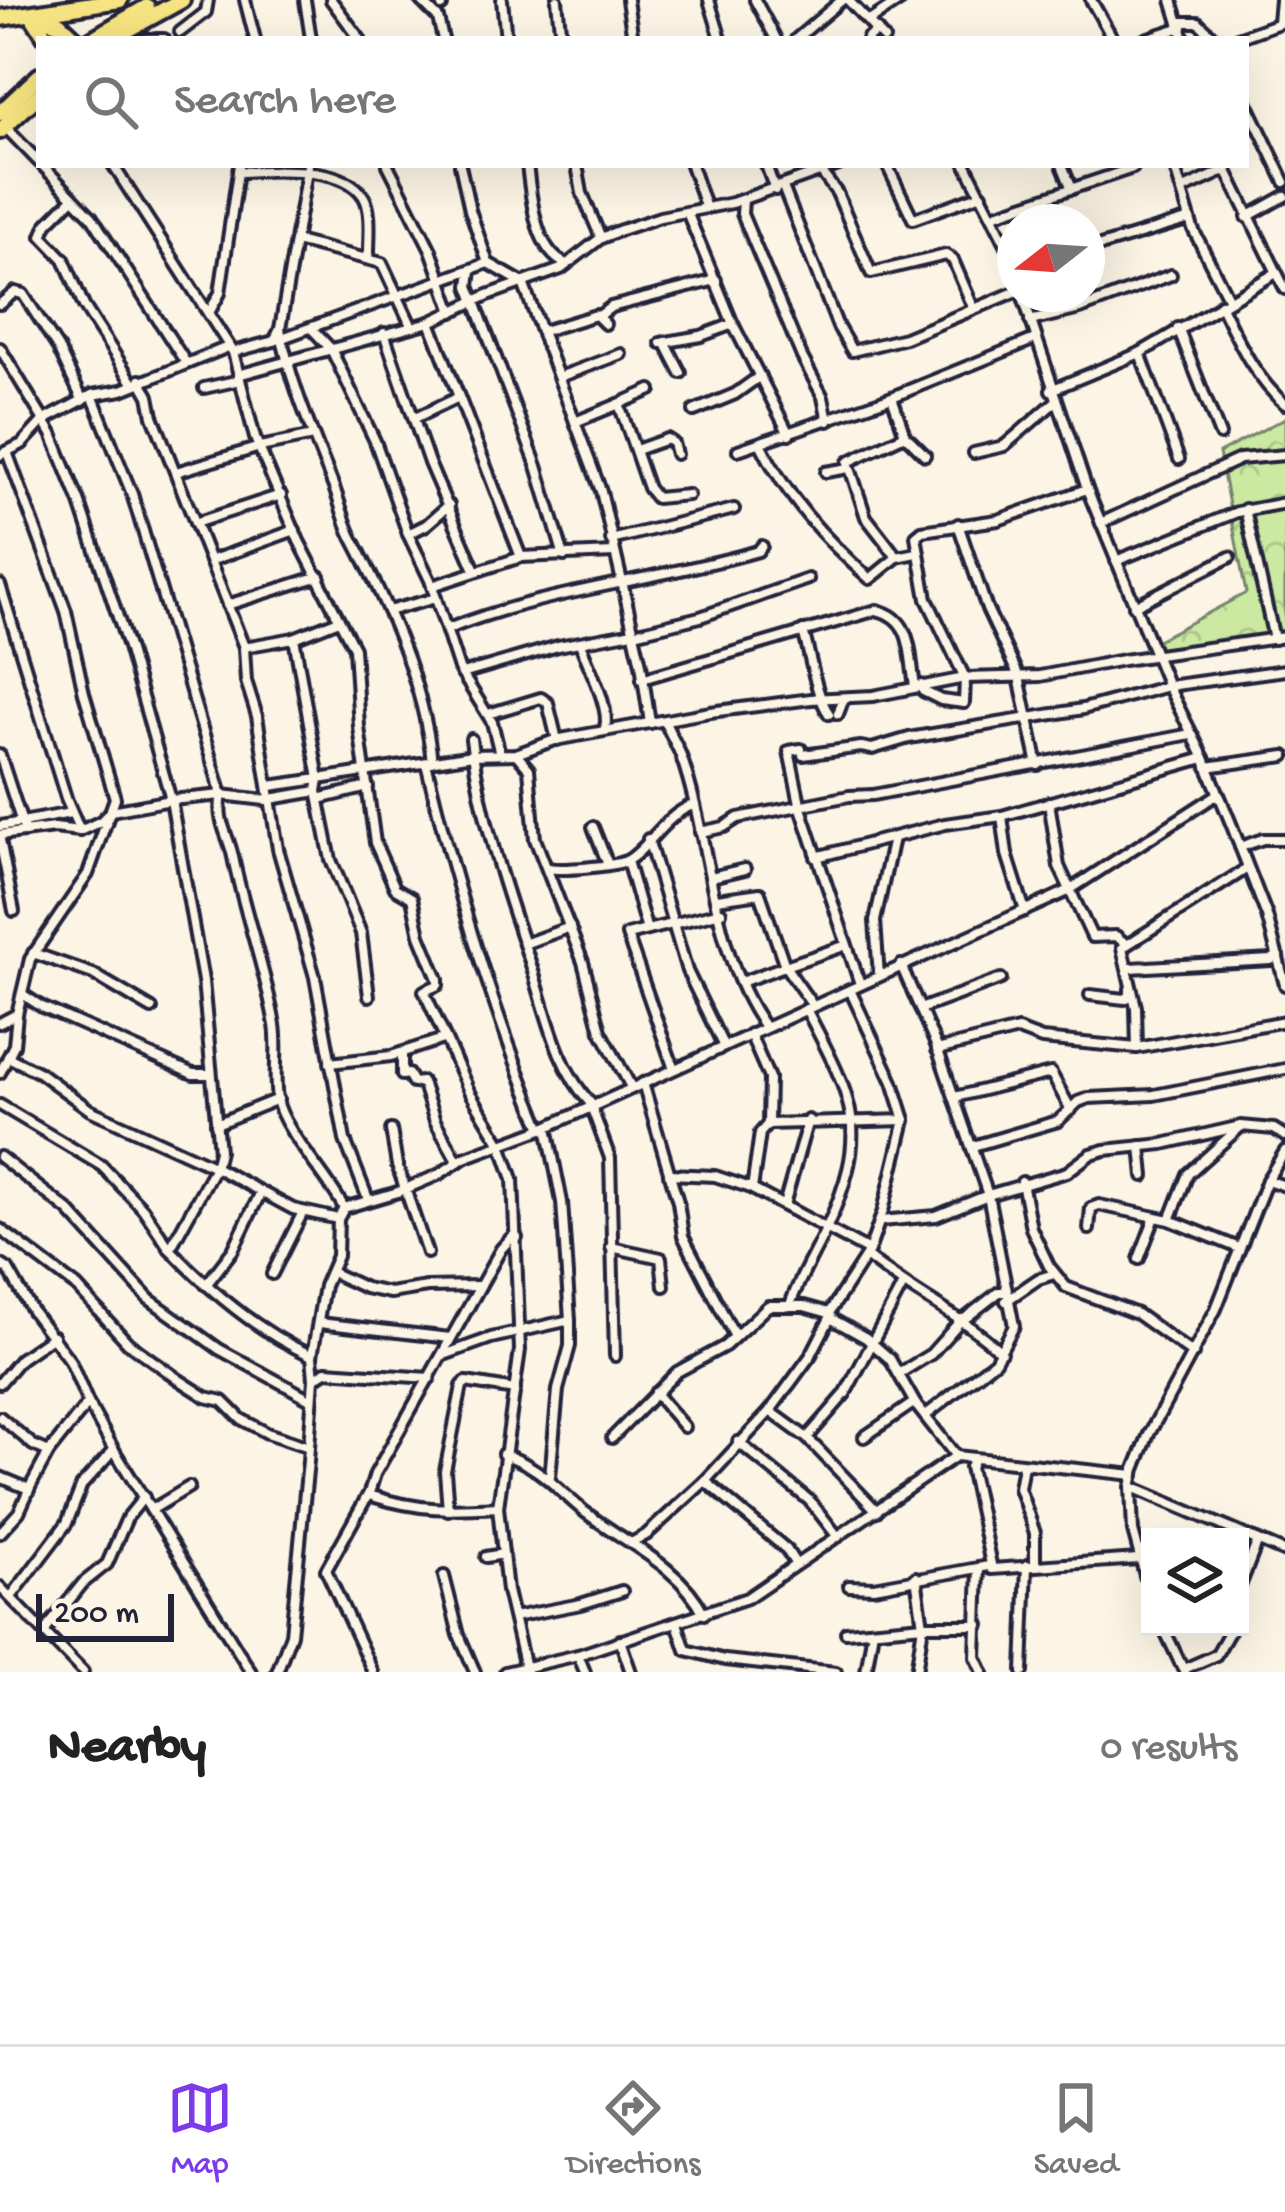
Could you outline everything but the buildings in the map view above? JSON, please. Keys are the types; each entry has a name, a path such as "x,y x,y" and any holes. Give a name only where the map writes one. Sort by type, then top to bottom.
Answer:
{"highway":[{"path":"4,17 120,0"},
{"path":"96,36 163,0"},
{"path":"134,33 182,0"},
{"path":"40,15 75,24 87,36"},
{"path":"40,15 46,36"},
{"path":"40,15 73,36"},
{"path":"2,124 36,80"},
{"path":"2,124 36,97"}],"street":[{"path":"180,32 200,17 210,0"},
{"path":"245,0 254,36"},
{"path":"305,0 310,36"},
{"path":"331,0 358,36"},
{"path":"420,0 438,18 442,36"},
{"path":"502,0 506,36"},
{"path":"557,0 561,36"},
{"path":"627,0 633,36"},
{"path":"709,0 720,36"},
{"path":"754,0 774,36"},
{"path":"800,36 845,0 881,35"},
{"path":"869,21 901,0"},
{"path":"1091,0 1111,36"},
{"path":"1172,0 1183,36"},
{"path":"1242,36 1282,22 1280,0"},
{"path":"1153,36 1198,22 1213,36"},
{"path":"1249,107 1285,182"},
{"path":"2,124 36,158"},
{"path":"46,168 92,217 186,363"},
{"path":"115,168 231,349 260,446 295,530 354,648 352,664 375,843 395,888 412,898 420,935 438,979 438,985 424,991 443,1039 512,1169 520,1350 498,1507 526,1670"},
{"path":"210,311 220,293 238,168"},
{"path":"308,168 278,336 349,532 388,611 422,707 429,762 458,891 492,1005 544,1128 562,1202 570,1346 558,1390 550,1478"},
{"path":"310,168 347,183 366,200 366,258"},
{"path":"390,168 431,250 453,312"},
{"path":"461,168 488,263 523,283 601,491 650,723"},
{"path":"528,168 544,241 555,259 566,264"},
{"path":"578,168 582,193 601,238"},
{"path":"692,168 705,206"},
{"path":"768,168 848,349 858,352 905,338 997,300"},
{"path":"204,388 430,322 566,264 601,238 705,206 743,200 831,168"},
{"path":"888,168 913,219 982,194"},
{"path":"968,168 997,225"},
{"path":"1063,168 1072,189"},
{"path":"993,215 1132,168"},
{"path":"1175,168 1241,347 1285,404"},
{"path":"1182,190 1225,168 1285,289"},
{"path":"821,172 837,193 871,273 946,255 973,308"},
{"path":"1247,218 1285,196"},
{"path":"73,198 47,224 43,236 64,259 84,306 137,381 244,647 278,849 315,977 345,1140 368,1199"},
{"path":"743,200 742,214 823,397 828,421"},
{"path":"687,212 733,324 789,434"},
{"path":"1105,245 1190,219"},
{"path":"296,241 382,262 411,326"},
{"path":"0,1073 14,1045 33,953 88,874 115,798 66,611 3,453 34,434 43,421 88,398 231,349 312,329 488,263"},
{"path":"471,270 469,286 537,466 564,556"},
{"path":"1051,390 1140,352 1276,273"},
{"path":"1030,321 1080,309 1171,275"},
{"path":"543,331 602,320 611,307 716,280"},
{"path":"0,304 15,292 23,294 88,398 132,494 222,795 221,829 232,852 234,875 274,1020 278,1099 297,1138 344,1208"},
{"path":"1026,312 1101,524 1240,847 1280,953 1285,985"},
{"path":"430,322 521,557"},
{"path":"681,373 663,342 733,324"},
{"path":"1178,328 1220,435"},
{"path":"312,329 331,349 387,469 462,674 488,715 500,754"},
{"path":"384,333 429,464 475,570"},
{"path":"738,450 828,421 1035,339"},
{"path":"0,348 43,421 80,503 171,800 203,981 219,1151 170,1249"},
{"path":"1140,352 1179,459"},
{"path":"560,377 621,354"},
{"path":"694,411 735,394 760,376"},
{"path":"575,422 651,390"},
{"path":"892,397 905,435 925,455"},
{"path":"415,418 457,398"},
{"path":"974,453 1004,446 1055,402"},
{"path":"619,404 648,488 656,498 688,495"},
{"path":"897,557 866,517 848,462 905,435"},
{"path":"176,472 260,446 314,436"},
{"path":"636,450 667,439 673,442 676,454"},
{"path":"760,442 792,501 870,579 897,557 917,553"},
{"path":"1101,524 1240,459 1285,455"},
{"path":"826,472 849,468"},
{"path":"641,679 883,610 908,632 923,691 964,703 965,678 927,599 916,536 922,531 998,520 1088,489"},
{"path":"195,523 281,495"},
{"path":"1116,561 1245,509 1285,503"},
{"path":"408,534 448,505"},
{"path":"611,540 734,509"},
{"path":"1245,509 1274,639"},
{"path":"958,524 987,609 1019,677 1038,764"},
{"path":"210,562 295,530"},
{"path":"448,629 482,615 685,572 762,546"},
{"path":"432,586 521,557 614,553"},
{"path":"1134,606 1230,557"},
{"path":"227,605 320,576"},
{"path":"462,674 700,617 808,579"},
{"path":"0,586 71,813 100,840"},
{"path":"388,611 436,598"},
{"path":"244,647 294,638 339,620"},
{"path":"803,631 819,681 819,698 834,714 844,698"},
{"path":"294,638 318,795 332,860 362,933 370,996"},
{"path":"249,796 269,786 473,755 515,754 557,740 710,712 902,691 965,678 1019,677 1285,638"},
{"path":"580,643 594,685 602,694 608,719 605,730"},
{"path":"635,1546 770,1411 811,1355 867,1254 905,1120 855,987 801,808 789,751 872,748 1083,710 1168,686 1285,670"},
{"path":"488,715 545,699 557,740"},
{"path":"665,722 681,754 740,982 749,1006 765,1027"},
{"path":"700,832 724,827 738,818 848,796 1191,734"},
{"path":"471,739 495,851 524,944 568,1073 591,1105 610,1158 615,1357"},
{"path":"515,754 529,769 536,839 570,927 601,1031 631,1088"},
{"path":"0,755 21,829"},
{"path":"815,856 945,824 1002,816 1206,763 1285,756"},
{"path":"21,829 84,830 111,811 171,800 222,795 268,799 368,787"},
{"path":"277,1672 291,1634 309,1447 312,1356 344,1208 438,1175 458,1162 544,1128 1069,891 1219,794"},
{"path":"1049,802 1059,866 1094,939 1116,936 1126,944"},
{"path":"548,868 567,870 627,860 678,812 693,805"},
{"path":"14,911 5,884 1,837 71,813"},
{"path":"1002,816 1007,854 1024,910"},
{"path":"593,827 607,862"},
{"path":"879,976 875,921 893,838"},
{"path":"1240,847 1263,838 1285,838"},
{"path":"648,839 698,999 724,1047"},
{"path":"627,860 646,927"},
{"path":"711,877 745,869"},
{"path":"1130,968 1122,953 1126,944 1246,869"},
{"path":"717,899 760,893 784,965 809,1007 854,1123 854,1148 827,1226 790,1305"},
{"path":"674,1069 627,938 630,931 721,913"},
{"path":"524,944 570,927"},
{"path":"740,982 844,946"},
{"path":"33,953 93,974 152,1010"},
{"path":"1137,1048 1136,1007 1126,972 1130,968 1271,961 1280,953"},
{"path":"901,965 973,1146 988,1195 1014,1326 1001,1352 974,1381 925,1416"},
{"path":"920,1010 1000,979"},
{"path":"1090,995 1125,1000 1130,988"},
{"path":"22,994 193,1074 210,1074"},
{"path":"0,1023 17,1014"},
{"path":"938,1050 1018,1030 1042,1039 1137,1048 1285,1022"},
{"path":"750,1034 769,1078 768,1124 760,1133 751,1188"},
{"path":"330,1063 402,1053 443,1039"},
{"path":"402,1053 402,1075 409,1074 413,1083 422,1082 435,1121 458,1162"},
{"path":"8,1057 40,1073 90,1110 303,1212 338,1219"},
{"path":"973,1146 1058,1121 1089,1098 1154,1094 1285,1070"},
{"path":"955,1097 1051,1073 1071,1110"},
{"path":"643,1083 683,1236 731,1330 738,1334"},
{"path":"216,1124 278,1099"},
{"path":"0,1105 84,1151 143,1209 170,1249 206,1285 287,1344 312,1356"},
{"path":"784,1205 808,1120"},
{"path":"768,1124 905,1120"},
{"path":"879,1222 936,1216 1022,1182 1067,1172 1105,1150 1241,1126 1274,1129 1285,1136"},
{"path":"1170,1220 1189,1174 1241,1126"},
{"path":"391,1130 427,1253"},
{"path":"1142,1146 1144,1176"},
{"path":"1141,1565 1131,1487 1134,1475 1149,1434 1216,1309 1267,1180 1285,1151"},
{"path":"0,1157 69,1211 149,1299 219,1349 312,1400"},
{"path":"669,1174 715,1176 751,1188 827,1226 903,1285 964,1318 1001,1352"},
{"path":"1267,1180 1285,1186"},
{"path":"1022,1182 1031,1228 1054,1274 1068,1289 1137,1314 1193,1354"},
{"path":"206,1285 233,1250 261,1192"},
{"path":"1089,1229 1090,1208 1095,1205 1170,1220 1239,1248"},
{"path":"272,1274 303,1212"},
{"path":"1138,1259 1155,1217"},
{"path":"0,1229 77,1287 128,1342 178,1378 223,1401 254,1426 309,1447"},
{"path":"373,1672 326,1570 501,1249 512,1237 517,1238"},
{"path":"611,1247 661,1258 664,1286"},
{"path":"0,1264 70,1360 114,1450 251,1672"},
{"path":"331,1272 365,1288 390,1293 480,1286"},
{"path":"1005,1297 1054,1274"},
{"path":"807,1438 844,1394 903,1285"},
{"path":"900,1373 931,1354 964,1318 999,1292 1005,1297"},
{"path":"612,1438 677,1372 725,1346 764,1309 790,1305 830,1315 874,1344 900,1373 916,1405 956,1456 1134,1475"},
{"path":"444,1354 570,1321"},
{"path":"319,1323 450,1338"},
{"path":"0,1383 20,1359 53,1336"},
{"path":"314,1379 326,1371 431,1378"},
{"path":"448,1510 446,1471 463,1386 466,1382 515,1390"},
{"path":"655,1393 684,1427"},
{"path":"0,1532 19,1511 49,1452 88,1403"},
{"path":"864,1437 916,1405"},
{"path":"770,1411 807,1438 877,1510"},
{"path":"0,1417 32,1445 49,1452"},
{"path":"738,1442 810,1501 838,1537"},
{"path":"11,1598 67,1523 82,1486 114,1450"},
{"path":"502,1454 530,1463 583,1510 693,1591 704,1614"},
{"path":"505,1672 526,1670 747,1598 956,1456"},
{"path":"973,1460 970,1467 986,1537 976,1657 983,1672"},
{"path":"1023,1465 1019,1488 1035,1533 1024,1672"},
{"path":"0,1477 29,1490"},
{"path":"705,1481 786,1549 795,1563"},
{"path":"151,1510 188,1487"},
{"path":"1131,1487 1285,1552"},
{"path":"372,1496 411,1509 498,1507"},
{"path":"44,1633 83,1583 107,1564 127,1518 144,1497"},
{"path":"1249,1563 1257,1543"},
{"path":"486,1557 503,1554"},
{"path":"849,1586 874,1587 984,1567 999,1570 1139,1559"},
{"path":"444,1576 475,1672"},
{"path":"916,1577 923,1625 916,1672"},
{"path":"0,1587 83,1672"},
{"path":"514,1617 622,1591"},
{"path":"676,1623 686,1650 724,1660 836,1672"},
{"path":"846,1632 979,1625"},
{"path":"866,1672 873,1630"},
{"path":"1167,1636 1184,1670 1216,1655 1227,1636"},
{"path":"620,1640 632,1672"},
{"path":"578,1654 585,1672"}],"green space":[{"path":"1285,418 1285,635 1162,654 1156,641 1246,593 1219,453"}]}
